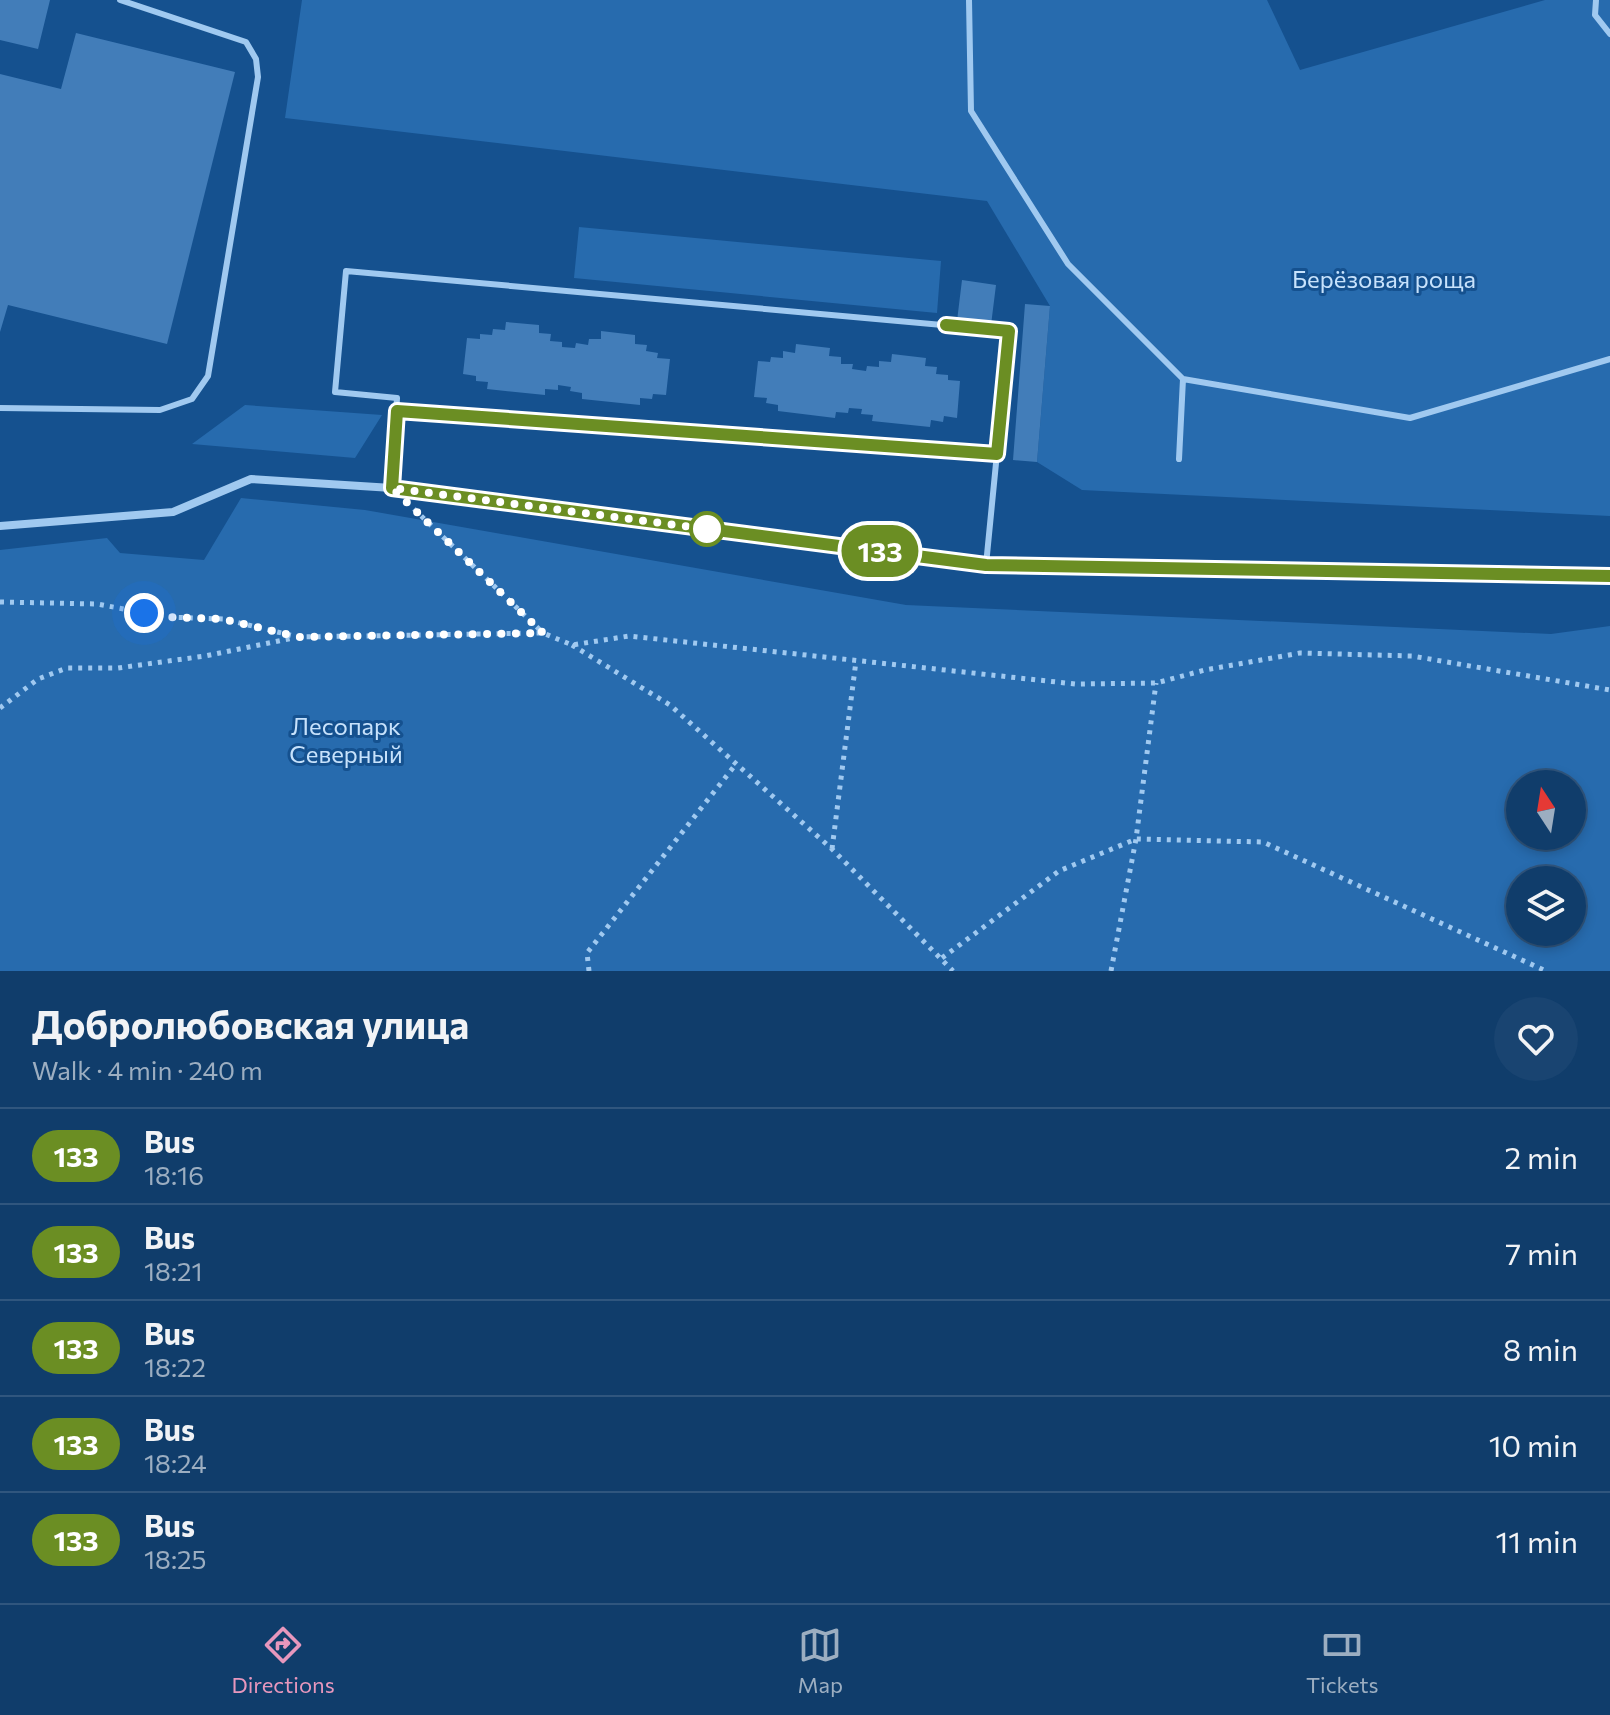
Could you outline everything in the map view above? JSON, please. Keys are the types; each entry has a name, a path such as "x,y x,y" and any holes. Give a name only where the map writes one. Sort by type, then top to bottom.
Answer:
{"street":[{"path":"0,526 173,512 251,479 392,488 986,565 1610,576"}],"lane":[{"path":"0,408 160,410 192,399 208,376 258,77 256,59 246,42 120,0"},
{"path":"969,0 971,111 1068,264 1183,379 1410,418 1610,359"},
{"path":"1596,0 1595,15 1610,34"},
{"path":"392,488 397,398 335,392 346,271 1009,331 986,565"},
{"path":"1179,459 1183,379"},
{"path":"397,411 997,454"}],"path":[{"path":"392,488 543,633 572,645 670,705 832,849 953,971"},
{"path":"0,602 97,604 167,617 223,619 298,637"},
{"path":"0,708 38,679 67,668 118,668 205,656 298,637 543,633"},
{"path":"572,645 629,636 1075,684 1156,683 1205,670 1300,653 1412,656 1610,690"},
{"path":"832,849 856,661"},
{"path":"1111,971 1136,839 1156,683"},
{"path":"589,971 587,953 736,764"},
{"path":"942,958 1059,871 1136,839 1263,842 1546,971"}],"green space":[{"name":"Берёзовая роща","path":"302,0 1267,0 1300,70 1545,0 1610,0 1610,516 1082,490 1037,462 1050,306 987,201 285,118"},
{"path":"579,227 941,261 937,313 574,278"},
{"path":"245,405 382,415 355,458 192,444"},
{"name":"Лесопарк Северный","path":"241,498 365,510 906,605 1551,634 1610,626 1610,971 0,971 0,550 107,538 120,553 204,560"}],"building":[{"path":"0,0 50,0 38,49 0,40"},
{"path":"76,33 235,72 167,344 8,305 0,332 0,74 61,89"},
{"path":"962,280 996,285 991,325 957,321"},
{"path":"1025,304 1050,306 1037,462 1013,460"},
{"path":"506,322 539,325 539,333 551,334 550,341 562,342 562,347 575,348 576,343 588,345 589,339 601,339 601,331 635,335 635,344 647,345 646,351 658,353 657,358 670,359 666,395 653,394 652,399 640,398 640,405 582,399 582,393 558,385 558,390 545,389 545,395 487,389 488,382 476,381 476,376 463,374 467,338 480,339 480,334 492,335 493,329 505,330"},
{"path":"796,344 830,348 829,356 841,357 841,364 853,364 852,369 866,371 867,366 879,367 879,361 891,362 892,354 926,358 925,366 937,367 936,374 960,381 957,418 944,416 943,422 931,420 930,427 872,421 873,415 861,414 862,409 849,408 848,413 836,412 835,418 778,411 778,405 766,403 767,398 754,397 758,361 770,362 771,357 783,358 783,351 795,353"}],"bus line":[{"name":"133","path":"946,325 1009,331 997,454 397,411 392,488 986,565 1610,576"}],"route":[{"path":"144,613 223,619 298,637 543,633 392,488 707,529"}]}
